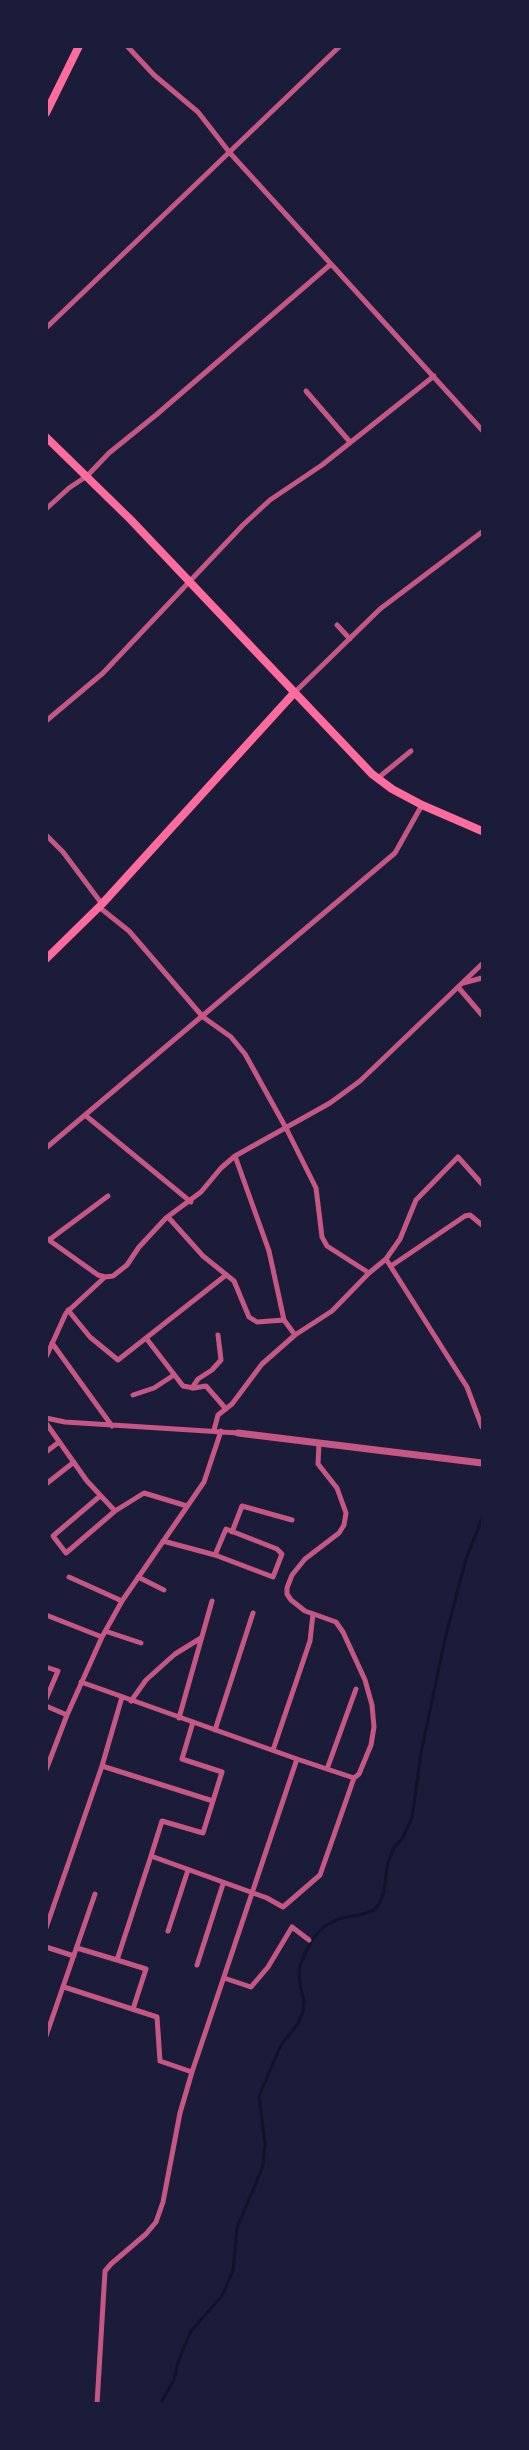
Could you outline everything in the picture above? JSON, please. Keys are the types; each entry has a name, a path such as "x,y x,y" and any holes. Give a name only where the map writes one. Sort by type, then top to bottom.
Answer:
{"main road":[{"path":"46,113 79,46"},
{"path":"46,437 191,582 294,693 378,778 392,789 422,805 483,831"},
{"path":"46,959 100,905 294,693"}],"street":[{"path":"127,46 154,75 198,112 230,153 483,430"},
{"path":"46,328 340,46"},
{"path":"46,509 69,488 87,476 108,453 156,415 331,264"},
{"path":"46,721 103,673 243,525 270,500 322,465 434,376"},
{"path":"306,391 350,442"},
{"path":"294,693 381,609 483,532"},
{"path":"337,626 350,639"},
{"path":"378,778 411,751"},
{"path":"46,1148 395,853 422,805"},
{"path":"46,835 63,852 100,905 129,931 202,1017 231,1037 245,1054 316,1188 322,1236 327,1246 369,1273"},
{"path":"108,1196 48,1239 87,1268 105,1277 113,1276 127,1265 139,1247 168,1217 190,1202 236,1156 330,1103 360,1081 483,964"},
{"path":"460,985 483,978"},
{"path":"460,985 483,1015"},
{"path":"85,1115 190,1202"},
{"path":"236,1156 269,1251 284,1320 295,1335"},
{"path":"46,1770 81,1682 122,1601 204,1482 217,1431 218,1415 232,1404 262,1364 295,1335 332,1311 386,1259 400,1239 416,1200 458,1157 483,1184"},
{"path":"391,1266 465,1216 470,1215 483,1225"},
{"path":"168,1217 203,1256 237,1287 249,1317 257,1322 284,1320"},
{"path":"386,1259 466,1387 483,1427"},
{"path":"68,1310 90,1337 118,1360 226,1275"},
{"path":"46,1357 68,1310 105,1277"},
{"path":"192,1388 198,1379 212,1370 221,1360 218,1335"},
{"path":"146,1338 183,1386 192,1388 206,1386 226,1409"},
{"path":"52,1343 112,1426"},
{"path":"133,1395 154,1388 174,1375"},
{"path":"46,1418 112,1426 238,1433 483,1463"},
{"path":"47,1423 100,1496 115,1511"},
{"path":"46,1452 59,1442"},
{"path":"152,1856 223,1884 253,1893 283,1907 320,1875 354,1778 359,1774 371,1745 374,1727 372,1705 365,1680 343,1632 331,1618 313,1614 291,1600 287,1588 292,1575 305,1558 339,1533 346,1513 336,1488 318,1464 319,1443"},
{"path":"46,1484 74,1462"},
{"path":"100,1496 52,1536 66,1553 115,1511 144,1493 187,1506"},
{"path":"232,1532 242,1506 292,1520"},
{"path":"163,1541 215,1555 273,1576 282,1557 280,1551 226,1529 215,1555"},
{"path":"69,1577 122,1601"},
{"path":"138,1577 164,1590"},
{"path":"179,1718 212,1601"},
{"path":"215,1730 253,1613"},
{"path":"273,1750 310,1641 313,1614"},
{"path":"46,1615 104,1634 141,1643"},
{"path":"131,1701 146,1680 175,1654 201,1638"},
{"path":"46,1667 58,1671 46,1699"},
{"path":"81,1682 354,1778"},
{"path":"327,1769 356,1689"},
{"path":"46,1928 102,1766 122,1697"},
{"path":"46,1706 67,1715"},
{"path":"117,1960 162,1821 203,1833 213,1802 222,1773 182,1759 193,1722"},
{"path":"97,2403 105,2271 156,2222 163,2202 180,2114 192,2072 297,1759"},
{"path":"102,1766 213,1802"},
{"path":"168,1930 188,1870"},
{"path":"197,1965 223,1884"},
{"path":"46,2036 95,1894"},
{"path":"224,1978 251,1987 268,1967 292,1927 309,1940"},
{"path":"46,1947 74,1956"},
{"path":"77,1948 146,1969 133,2009"},
{"path":"64,1987 157,2017 160,2061 192,2072"}],"waterway":[{"path":"160,2404 174,2380 178,2362 191,2331 222,2296 233,2271 237,2228 263,2166 265,2144 259,2096 281,2045 297,2025 303,2012 304,2001 299,1969 305,1953 314,1937 325,1926 341,1918 374,1910 379,1904 384,1892 387,1866 393,1849 402,1839 412,1818 421,1753 445,1639 466,1559 482,1519"}]}
